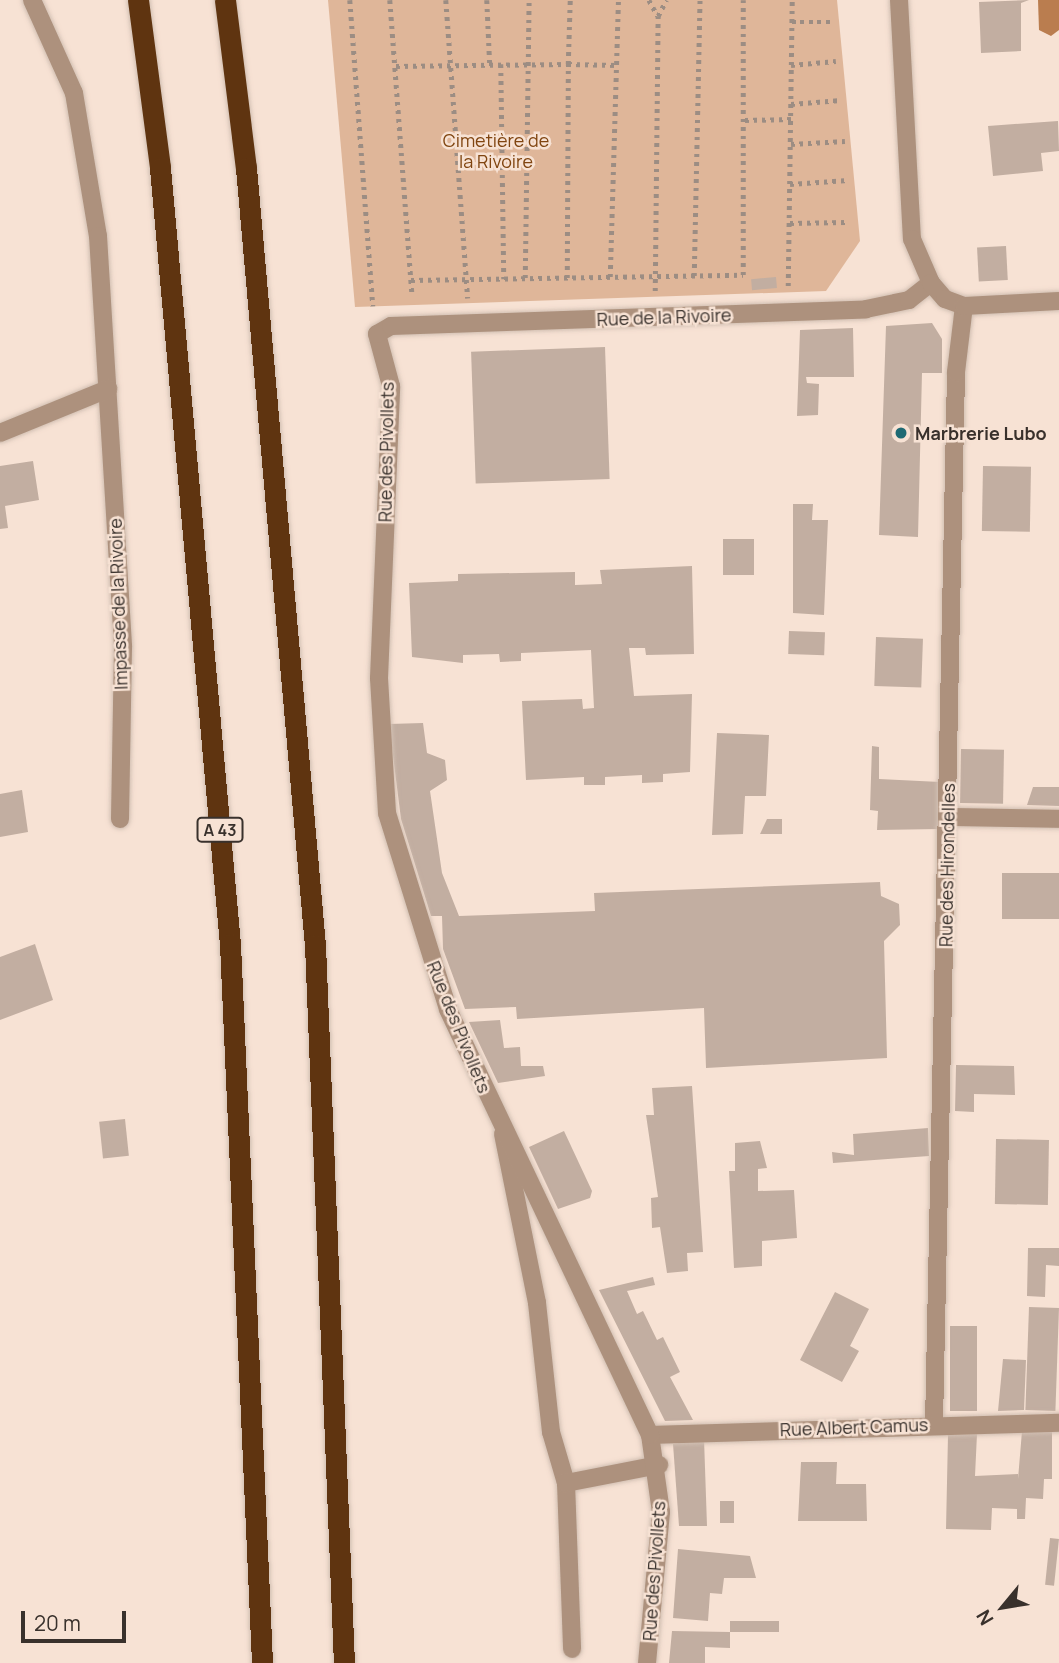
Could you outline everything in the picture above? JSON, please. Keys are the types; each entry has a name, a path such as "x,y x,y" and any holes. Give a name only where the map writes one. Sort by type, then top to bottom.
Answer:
{"highway":[{"name":"A 43","path":"138,0 160,168 230,944 262,1663"},
{"path":"225,0 246,168 315,945 344,1663"}],"street":[{"name":"Impasse de la Rivoire","path":"32,0 74,93 98,236 123,647 120,819"},
{"path":"899,0 912,239 930,283 945,299 964,306 1059,300"},
{"name":"Rue de la Rivoire","path":"384,330 468,323 866,309 909,300 930,283"},
{"name":"Rue des Hirondelles","path":"934,1424 956,372 964,306"},
{"name":"Rue des Pivollets","path":"384,330 391,386 379,678 387,813 448,1009 503,1130 650,1435 659,1465 661,1512 647,1663"},
{"path":"0,433 108,389"},
{"path":"948,817 1059,819"},
{"path":"503,1130 537,1303 551,1432 566,1483 572,1649"},
{"name":"Rue Albert Camus","path":"650,1435 934,1424 1059,1423"},
{"path":"566,1483 659,1465"}],"path":[{"path":"350,0 384,330"},
{"path":"390,0 412,295"},
{"path":"446,0 468,323"},
{"path":"486,0 490,65"},
{"path":"525,278 528,0"},
{"path":"567,278 570,0"},
{"path":"610,277 618,0"},
{"path":"649,0 658,16"},
{"path":"656,317 658,16 666,0"},
{"path":"694,276 700,0"},
{"path":"411,280 744,275 743,0"},
{"path":"789,312 792,0"},
{"path":"792,22 833,22"},
{"path":"791,65 836,61"},
{"path":"501,64 504,279"},
{"path":"396,66 617,65"},
{"path":"791,104 841,100"},
{"path":"745,120 791,119"},
{"path":"791,144 845,141"},
{"path":"790,184 848,180"},
{"path":"790,223 846,222"}],"green space":[{"name":"Cimetière de la Rivoire","path":"328,0 837,0 860,241 826,291 355,307"}],"shaded area":[{"path":"1038,0 1059,0 1059,30 1051,36 1039,30"}],"building":[{"path":"1029,0 1021,3 1021,51 981,53 979,2"},
{"path":"1058,121 1059,151 1041,153 1043,171 993,176 988,126"},
{"path":"1006,246 1008,280 979,281 977,248"},
{"path":"776,277 777,288 752,290 751,279"},
{"name":"Marbrerie Lubo","path":"932,323 942,339 942,373 922,373 918,537 879,535 886,326"},
{"path":"853,328 854,377 806,377 807,383 819,384 818,415 797,416 800,330"},
{"path":"605,347 610,479 476,484 471,352"},
{"path":"33,461 39,500 5,506 8,528 0,529 0,466"},
{"path":"983,466 1031,467 1030,532 982,531"},
{"path":"793,504 813,504 812,520 828,520 824,615 793,613"},
{"path":"723,539 754,539 754,575 723,575"},
{"path":"692,566 694,654 646,655 645,648 629,648 634,696 692,694 690,772 663,774 663,782 642,783 642,775 605,777 605,785 584,785 584,777 526,780 522,701 582,699 583,709 594,708 591,650 521,653 521,661 500,662 499,654 463,655 463,663 412,657 409,583 458,581 458,574 575,572 575,585 602,584 600,570"},
{"path":"789,631 825,632 824,655 788,654"},
{"path":"876,637 923,639 921,688 874,686"},
{"path":"423,723 427,753 445,760 447,780 430,791 442,873 459,916 595,911 594,893 880,882 881,896 899,904 900,925 884,941 887,1058 706,1068 704,1008 517,1019 516,1007 465,1009 443,949 442,916 431,916 401,819 389,724"},
{"path":"717,733 769,735 766,796 745,796 743,834 712,835"},
{"path":"872,746 879,747 879,779 940,782 939,829 877,830 878,811 870,810"},
{"path":"961,749 1004,750 1003,804 960,803"},
{"path":"1033,787 1059,787 1059,806 1027,805"},
{"path":"22,790 28,832 0,837 0,794"},
{"path":"767,819 782,819 782,834 760,834"},
{"path":"1002,873 1059,873 1059,919 1002,919"},
{"path":"35,944 53,1000 0,1020 0,957"},
{"path":"500,1020 504,1048 520,1047 521,1066 543,1066 545,1076 498,1083 469,1022"},
{"path":"956,1065 1014,1066 1015,1095 974,1094 974,1112 955,1111"},
{"path":"692,1086 703,1252 687,1253 688,1271 667,1273 660,1227 652,1228 651,1198 658,1197 646,1115 654,1115 652,1088"},
{"path":"125,1119 129,1156 103,1159 99,1122"},
{"path":"928,1128 929,1156 833,1163 832,1152 854,1155 853,1134"},
{"path":"564,1131 592,1191 590,1198 558,1209 529,1147"},
{"path":"996,1139 1049,1140 1048,1205 995,1204"},
{"path":"760,1141 767,1168 758,1169 758,1191 794,1190 797,1238 762,1241 762,1266 734,1268 729,1171 735,1171 735,1143"},
{"path":"1028,1248 1059,1248 1059,1266 1046,1265 1045,1297 1027,1296"},
{"path":"653,1277 655,1285 627,1291 637,1314 643,1311 657,1340 663,1337 680,1372 670,1377 693,1420 665,1421 599,1290"},
{"path":"835,1292 869,1309 850,1346 859,1351 842,1382 800,1360"},
{"path":"1029,1307 1059,1308 1055,1411 1025,1410"},
{"path":"950,1326 977,1326 977,1411 950,1411"},
{"path":"1003,1359 1026,1360 1024,1410 998,1411"},
{"path":"1052,1430 1052,1479 1044,1479 1043,1499 1026,1498 1025,1519 1017,1519 1017,1509 992,1508 991,1530 946,1529 948,1435 977,1434 975,1476 1018,1474 1018,1479 1022,1431"},
{"path":"704,1439 707,1526 679,1526 673,1444"},
{"path":"801,1462 837,1462 836,1484 866,1484 867,1521 798,1521"},
{"path":"720,1501 734,1501 734,1523 720,1523"},
{"path":"1050,1538 1059,1539 1054,1586 1045,1585"},
{"path":"678,1549 750,1556 756,1578 724,1578 722,1594 710,1593 708,1621 673,1618"},
{"path":"730,1621 779,1621 779,1632 730,1632"},
{"path":"672,1631 730,1632 730,1648 705,1647 705,1663 669,1663"}],"place":[{"name":"Marbrerie Lubo","path":"901,433"}]}
